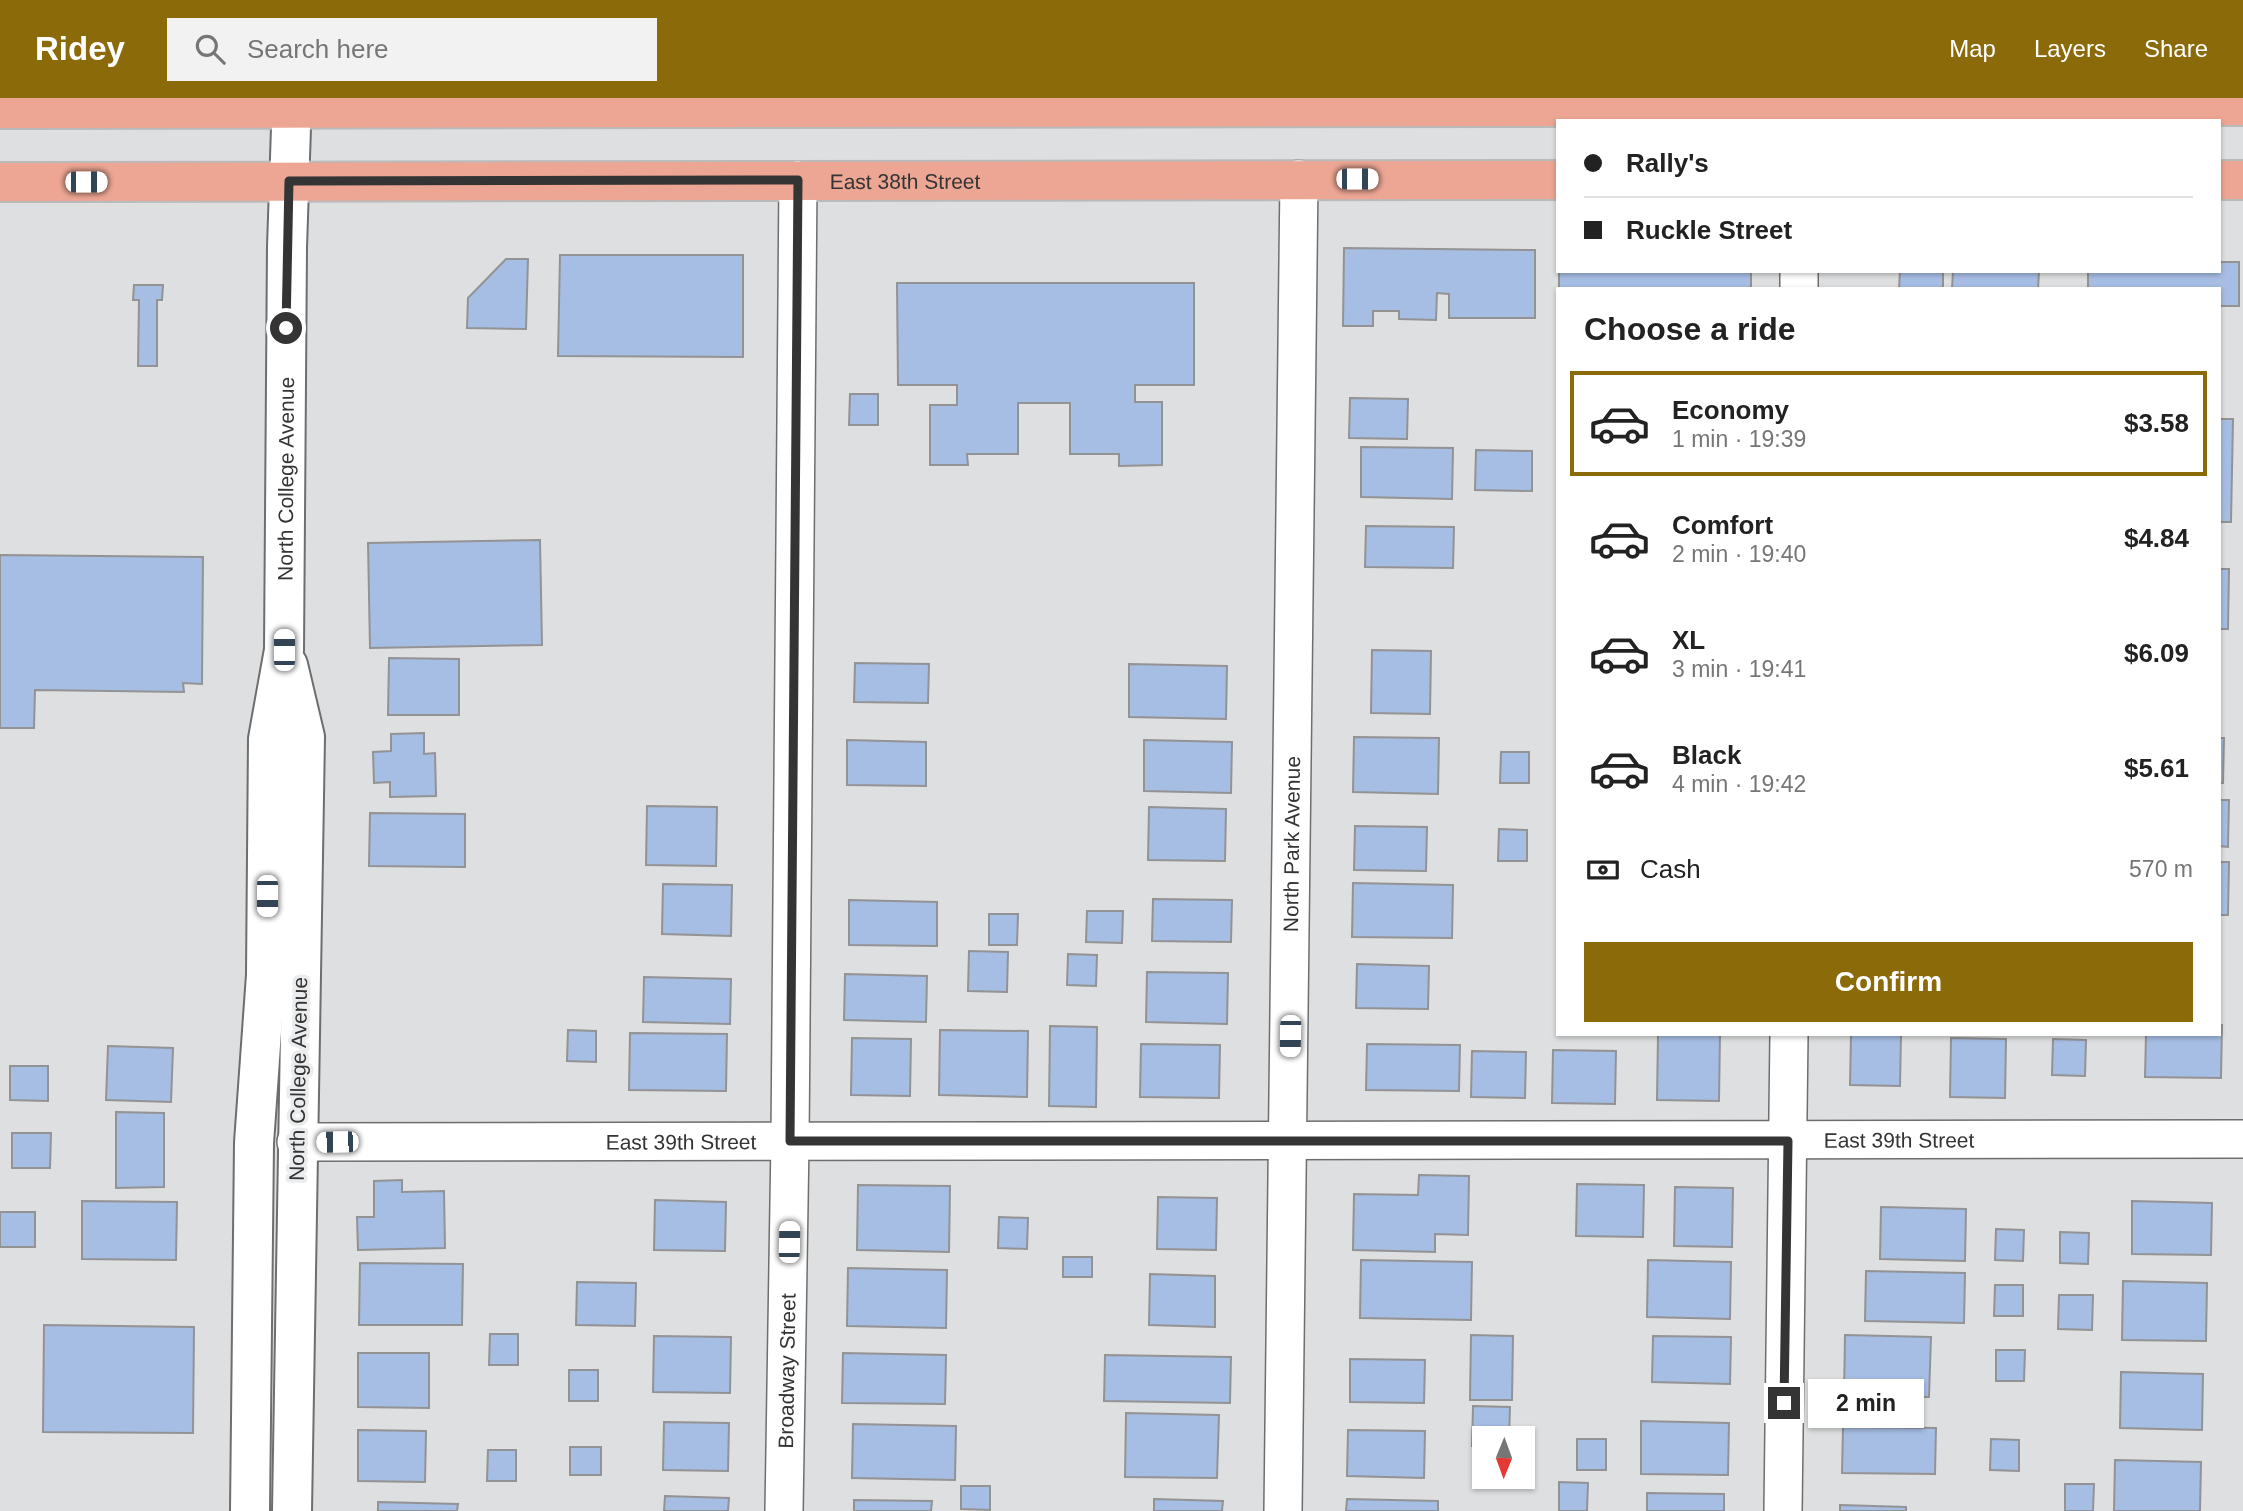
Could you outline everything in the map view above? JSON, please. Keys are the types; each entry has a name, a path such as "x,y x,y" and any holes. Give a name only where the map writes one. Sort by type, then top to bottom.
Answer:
{"main road":[{"path":"0,109 292,103 801,102 1299,102 1801,108 2243,106"},
{"name":"North College Avenue","path":"250,1511 254,1143 266,975 268,739 284,650 292,103"},
{"name":"East 38th Street","path":"0,182 1556,180"},
{"path":"2221,180 2243,180"},
{"name":"North College Avenue","path":"284,650 305,737 296,1142 292,1511"}],"street":[{"name":"North Park Avenue","path":"1283,1511 1300,179"},
{"name":"Broadway Street","path":"784,1511 790,1141 798,180"},
{"path":"1783,1511 1789,1036"},
{"name":"East 39th Street","path":"296,1142 2243,1139"}],"building":[{"path":"1344,248 1535,250 1535,318 1449,318 1449,294 1437,293 1436,320 1399,319 1399,311 1373,311 1373,326 1343,326"},
{"path":"560,255 743,255 743,357 558,356"},
{"path":"506,259 528,259 526,329 467,328 468,298"},
{"path":"2221,262 2239,262 2239,306 2221,306 2221,287 2088,287 2088,273 2221,273"},
{"path":"1559,273 1751,273 1751,287 1559,287"},
{"path":"1900,273 1943,273 1943,287 1899,287"},
{"path":"1953,273 2039,273 2038,287 1952,287"},
{"path":"897,283 1194,283 1194,385 1135,385 1135,402 1162,402 1162,465 1119,466 1119,454 1070,454 1070,403 1018,403 1018,454 967,454 968,465 930,465 930,405 957,405 957,385 898,385"},
{"path":"134,285 163,285 162,300 157,300 157,366 138,366 139,300 133,300"},
{"path":"850,394 878,394 878,425 849,425"},
{"path":"1350,398 1408,399 1407,439 1349,438"},
{"path":"2221,419 2233,419 2231,522 2221,522"},
{"path":"1361,447 1453,448 1452,499 1361,497"},
{"path":"1476,450 1532,451 1532,491 1475,490"},
{"path":"1366,526 1454,527 1453,568 1365,567"},
{"path":"540,540 542,645 370,648 368,543"},
{"path":"0,555 203,557 202,684 183,683 184,692 35,690 34,728 0,728"},
{"path":"2221,569 2229,569 2228,629 2221,629"},
{"path":"1372,650 1431,651 1430,714 1371,713"},
{"path":"389,658 459,659 459,715 388,715"},
{"path":"855,663 929,664 928,703 854,702"},
{"path":"1129,664 1227,666 1226,719 1129,717"},
{"path":"424,733 424,754 435,753 436,796 390,797 390,782 374,783 373,752 391,751 391,734"},
{"path":"1354,737 1439,738 1438,794 1353,792"},
{"path":"2221,738 2224,738 2221,783"},
{"path":"847,740 926,742 926,786 847,785"},
{"path":"1144,740 1232,742 1231,793 1144,791"},
{"path":"1501,752 1529,752 1529,783 1500,783"},
{"path":"2221,800 2229,800 2228,847 2221,846"},
{"path":"647,806 717,807 716,866 646,865"},
{"path":"1149,807 1226,809 1225,861 1148,860"},
{"path":"370,813 465,814 465,867 369,866"},
{"path":"1355,826 1427,827 1426,871 1354,870"},
{"path":"1499,829 1527,830 1527,861 1498,861"},
{"path":"2221,862 2229,862 2228,915 2221,915"},
{"path":"1353,883 1453,885 1452,938 1352,937"},
{"path":"663,884 732,885 731,936 662,934"},
{"path":"1153,899 1232,900 1231,942 1152,941"},
{"path":"849,900 937,902 937,946 849,945"},
{"path":"1087,911 1123,911 1122,943 1086,942"},
{"path":"989,914 1018,914 1017,945 989,945"},
{"path":"969,951 1008,952 1007,992 968,991"},
{"path":"1068,954 1097,955 1096,986 1067,985"},
{"path":"1357,964 1429,966 1428,1009 1356,1008"},
{"path":"1147,972 1228,973 1227,1024 1146,1022"},
{"path":"845,974 927,976 926,1022 844,1020"},
{"path":"644,977 731,979 730,1024 643,1022"},
{"path":"2222,1025 2221,1078 2145,1077 2146,1036 2221,1036"},
{"path":"1050,1026 1097,1027 1096,1107 1049,1106"},
{"path":"568,1030 596,1031 596,1062 567,1061"},
{"path":"940,1030 1028,1031 1027,1097 939,1095"},
{"path":"630,1033 727,1034 726,1091 629,1090"},
{"path":"1658,1036 1720,1036 1719,1101 1657,1100"},
{"path":"1851,1036 1901,1036 1900,1086 1850,1085"},
{"path":"852,1038 911,1039 910,1096 851,1095"},
{"path":"1951,1038 2006,1039 2005,1098 1950,1097"},
{"path":"2053,1039 2086,1040 2085,1076 2052,1075"},
{"path":"1141,1044 1220,1045 1219,1098 1140,1097"},
{"path":"1367,1044 1460,1045 1459,1091 1366,1090"},
{"path":"108,1046 173,1048 171,1102 106,1100"},
{"path":"1553,1050 1616,1051 1615,1104 1552,1103"},
{"path":"1472,1051 1526,1052 1525,1098 1471,1097"},
{"path":"10,1066 48,1066 48,1101 10,1100"},
{"path":"116,1112 164,1113 164,1187 116,1188"},
{"path":"12,1133 51,1133 50,1168 12,1168"},
{"path":"1419,1175 1469,1176 1468,1235 1435,1234 1435,1252 1353,1250 1354,1194 1418,1195"},
{"path":"402,1180 402,1192 444,1191 445,1248 358,1250 357,1217 374,1217 374,1181"},
{"path":"1577,1184 1644,1185 1643,1237 1576,1236"},
{"path":"858,1185 950,1186 949,1252 857,1250"},
{"path":"1675,1187 1733,1188 1732,1247 1674,1246"},
{"path":"1158,1197 1217,1198 1216,1250 1157,1249"},
{"path":"655,1200 726,1202 725,1251 654,1250"},
{"path":"82,1201 177,1202 176,1260 82,1259"},
{"path":"2132,1201 2212,1203 2211,1255 2132,1254"},
{"path":"1881,1207 1966,1209 1965,1261 1880,1259"},
{"path":"0,1212 35,1212 35,1247 0,1247"},
{"path":"999,1217 1028,1218 1027,1249 998,1248"},
{"path":"1996,1229 2024,1230 2023,1261 1995,1260"},
{"path":"2060,1232 2089,1233 2088,1264 2060,1263"},
{"path":"1063,1257 1092,1257 1092,1277 1063,1277"},
{"path":"1361,1260 1472,1262 1471,1320 1360,1318"},
{"path":"1648,1260 1731,1262 1730,1319 1647,1317"},
{"path":"360,1263 463,1264 462,1325 359,1325"},
{"path":"848,1268 947,1270 946,1328 847,1326"},
{"path":"1866,1271 1965,1273 1964,1323 1865,1321"},
{"path":"1150,1274 1215,1276 1215,1327 1149,1325"},
{"path":"2123,1281 2207,1283 2206,1341 2122,1340"},
{"path":"577,1282 636,1283 635,1326 576,1325"},
{"path":"1995,1285 2023,1285 2023,1316 1994,1316"},
{"path":"2059,1295 2093,1295 2092,1330 2058,1329"},
{"path":"44,1325 194,1327 193,1433 43,1432"},
{"path":"490,1334 518,1334 518,1365 489,1365"},
{"path":"1471,1335 1513,1336 1512,1400 1470,1400"},
{"path":"1845,1335 1931,1337 1929,1397 1844,1396"},
{"path":"654,1336 731,1337 730,1393 653,1392"},
{"path":"1653,1336 1731,1337 1730,1384 1652,1382"},
{"path":"1996,1350 2025,1350 2024,1381 1996,1381"},
{"path":"358,1353 429,1353 429,1408 358,1407"},
{"path":"843,1353 946,1355 945,1404 842,1403"},
{"path":"1105,1355 1231,1357 1230,1403 1104,1401"},
{"path":"1350,1359 1425,1360 1424,1403 1350,1402"},
{"path":"569,1370 598,1370 598,1401 569,1401"},
{"path":"2121,1372 2203,1374 2202,1430 2120,1428"},
{"path":"1473,1406 1510,1407 1509,1426 1472,1426"},
{"path":"1126,1413 1219,1415 1217,1478 1125,1477"},
{"path":"1641,1421 1729,1423 1728,1475 1641,1474"},
{"path":"664,1422 729,1423 728,1471 663,1470"},
{"path":"853,1424 956,1426 955,1480 852,1478"},
{"path":"1843,1427 1936,1428 1935,1474 1842,1473"},
{"path":"358,1430 426,1431 425,1482 358,1481"},
{"path":"1348,1430 1425,1431 1424,1478 1347,1476"},
{"path":"1577,1439 1606,1439 1606,1470 1577,1470"},
{"path":"1991,1439 2019,1440 2019,1471 1990,1470"},
{"path":"570,1447 601,1447 601,1475 570,1475"},
{"path":"488,1450 516,1450 516,1481 487,1481"},
{"path":"2115,1460 2201,1462 2200,1511 2114,1511"},
{"path":"1559,1482 1588,1483 1587,1511 1559,1511"},
{"path":"2065,1484 2094,1484 2093,1511 2065,1511"},
{"path":"961,1486 990,1486 990,1510 961,1509"},
{"path":"1647,1493 1724,1494 1724,1511 1647,1511"},
{"path":"665,1496 729,1498 728,1511 664,1511"},
{"path":"1154,1499 1223,1501 1222,1511 1154,1511"},
{"path":"1347,1499 1438,1501 1438,1511 1346,1511"},
{"path":"854,1500 932,1501 931,1511 854,1511"},
{"path":"378,1502 458,1504 457,1511 378,1511"},
{"path":"1840,1505 1906,1507 1906,1511 1840,1511"}],"route":[{"path":"286,328 289,181 798,180 790,1141 1788,1141 1784,1403"}]}
